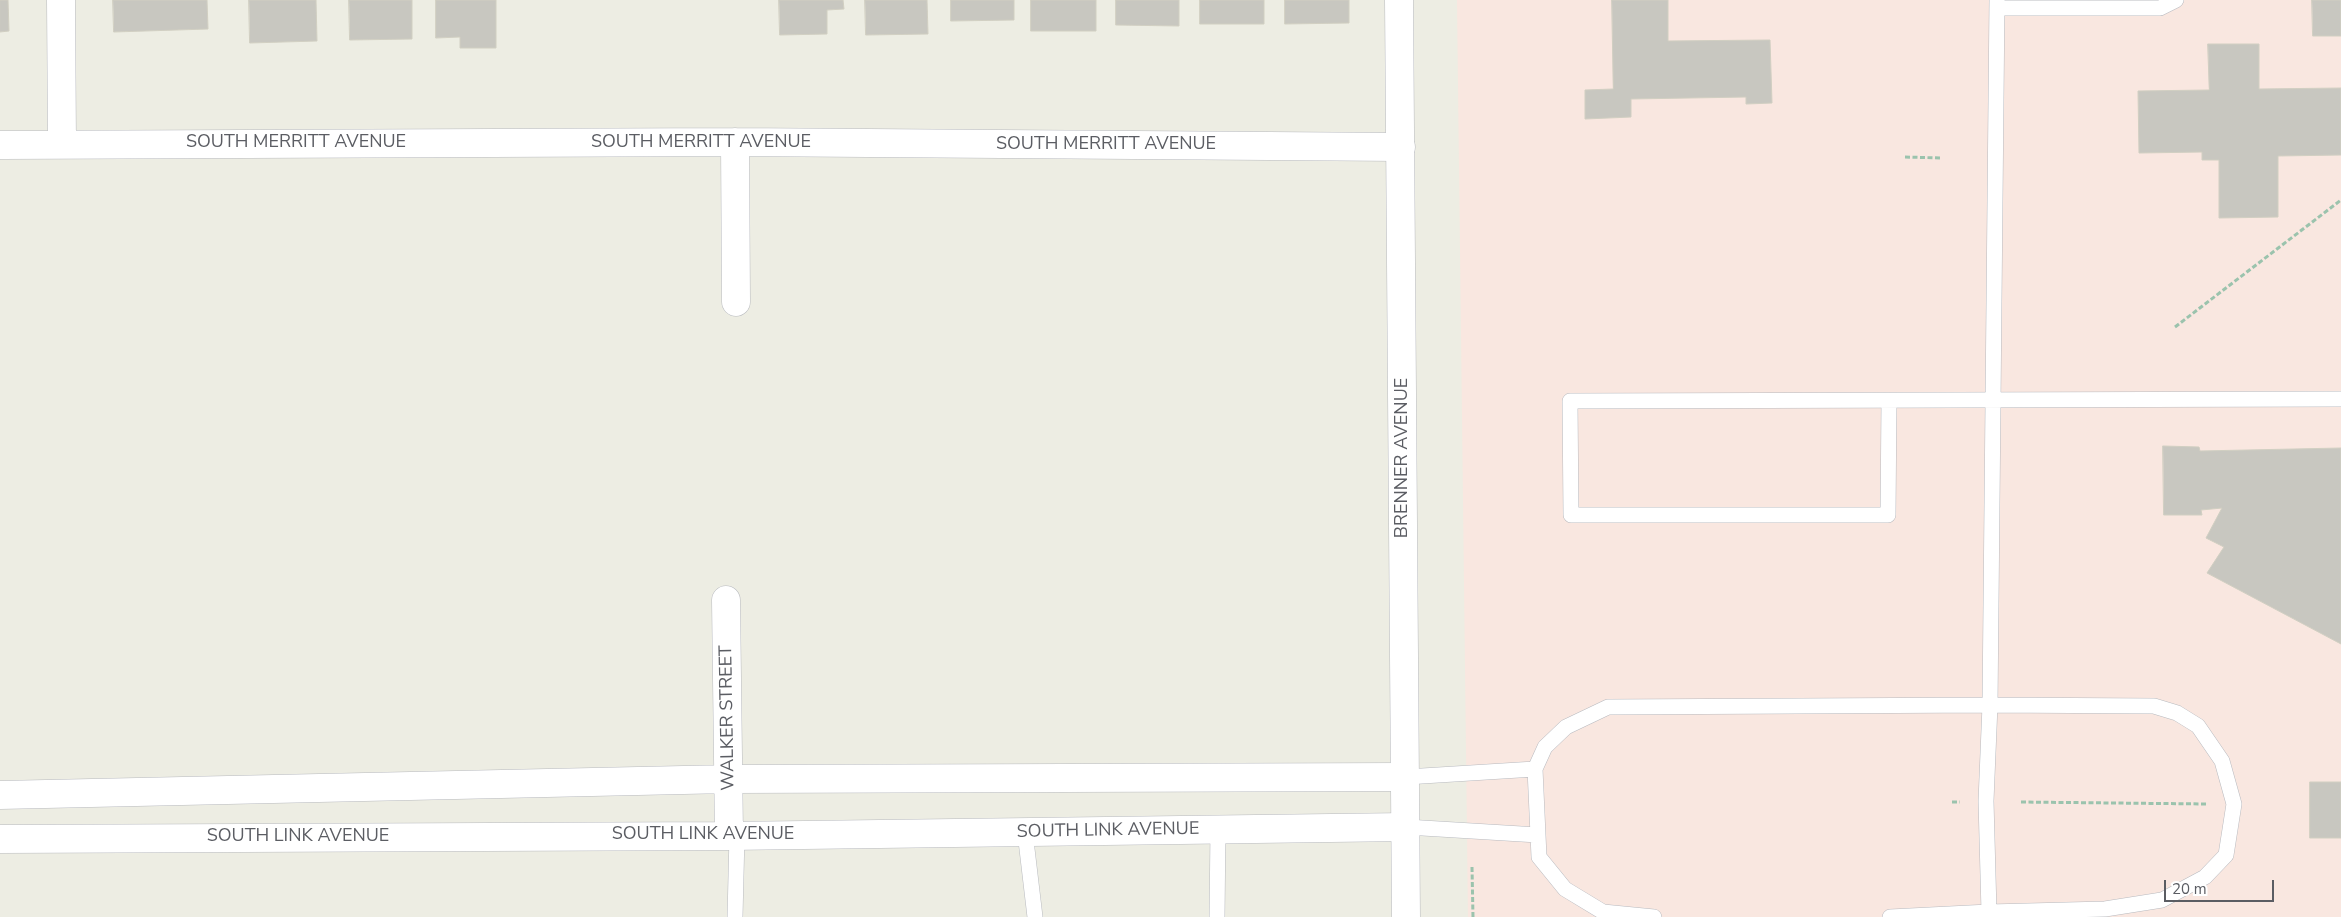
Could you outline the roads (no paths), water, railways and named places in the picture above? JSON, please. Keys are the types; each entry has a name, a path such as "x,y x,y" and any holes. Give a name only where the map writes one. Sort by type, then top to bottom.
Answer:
{"street":[{"path":"60,0 62,144"},
{"name":"BRENNER AVENUE","path":"1400,0 1406,917"},
{"path":"735,142 736,302"},
{"name":"SOUTH MERRITT AVENUE","path":"0,145 735,142 1401,147"},
{"name":"WALKER STREET","path":"726,600 729,779 733,835"},
{"path":"0,794 729,779 1406,777"},
{"name":"SOUTH LINK AVENUE","path":"0,839 733,835 1406,827"}],"lane":[{"path":"1989,915 1986,801 1990,705 1997,4 2160,8 2176,0"},
{"path":"1889,401 1888,515 1570,515 1570,401 2341,399"},
{"path":"1654,917 1603,912 1565,889 1538,857 1535,769 1545,747 1566,727 1608,707 2154,706 2178,713 2198,726 2222,761 2234,804 2226,855 2205,877 2162,900 2105,908 1989,915 1890,917"},
{"path":"1406,777 1535,769"},
{"path":"1406,827 1538,835"},
{"path":"1217,917 1218,829"},
{"path":"1025,832 1035,917"},
{"path":"733,835 735,917"}]}
